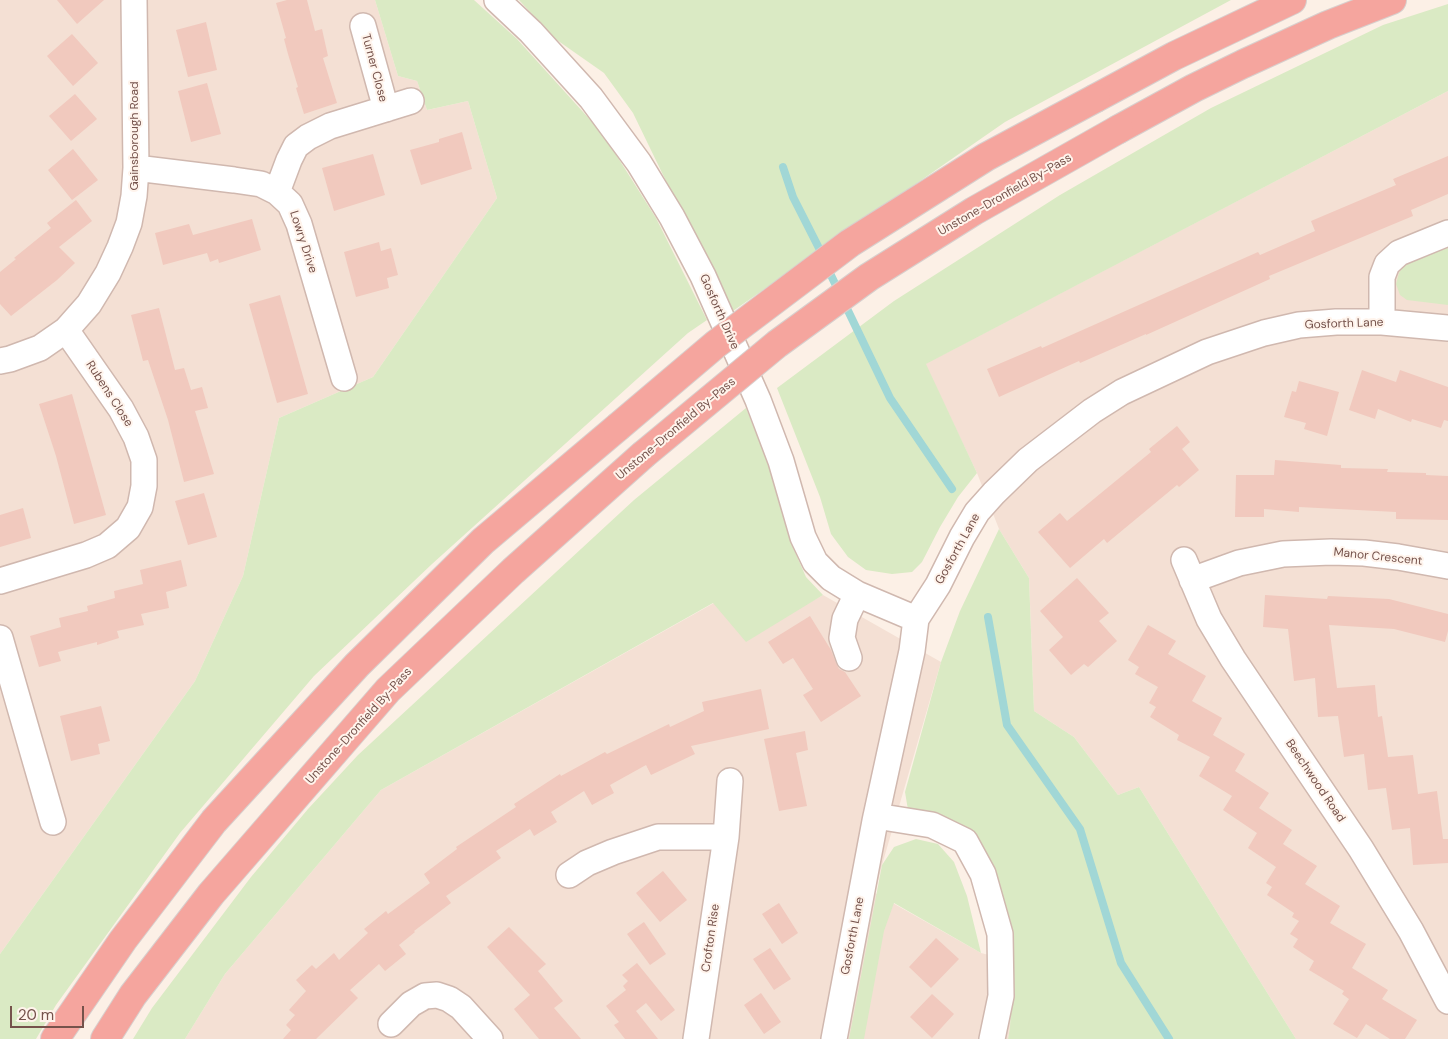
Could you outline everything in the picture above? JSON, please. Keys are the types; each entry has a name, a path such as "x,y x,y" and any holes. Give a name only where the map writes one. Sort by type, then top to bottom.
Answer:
{"highway":[{"path":"55,1039 123,940 214,821 350,672 483,541 716,344 850,243 986,158 1174,56 1292,0"},
{"name":"Unstone-Dronfield By-Pass","path":"105,1039 133,996 211,894 388,690 513,571 643,455 777,344 869,277 974,211 1119,129 1243,64 1328,25 1392,0"}],"street":[{"name":"Gainsborough Road","path":"0,361 10,360 40,348 66,330 89,304 108,274 129,223 134,196 136,168 134,0"},
{"name":"Gosforth Drive","path":"497,0 531,32 591,98 639,163 672,217 703,276 758,400 781,461 803,537 815,562 831,578 857,594 916,619"},
{"name":"Turner Close","path":"363,26 386,109"},
{"name":"Turner Close","path":"277,192 296,146 308,137 330,126 411,101"},
{"name":"Lowry Drive","path":"136,168 261,184 277,192 290,204 299,224 344,378"},
{"path":"1382,322 1382,277 1387,264 1399,253 1448,233"},
{"name":"Gosforth Lane","path":"834,1039 876,816 912,651 916,619 938,585 977,512 1028,460 1092,411 1122,392 1206,352 1264,333 1299,325 1336,322 1382,322 1448,328"},
{"name":"Rubens Close","path":"0,581 86,556 107,546 128,528 140,507 144,486 144,460 136,437 122,410 66,330"},
{"name":"Manor Crescent","path":"1188,570 1240,563 1283,554 1330,552 1398,557 1448,566"},
{"name":"Beechwood Road","path":"1188,570 1209,619 1233,659 1361,849 1411,931 1448,1000"},
{"path":"849,658 842,638 845,619 857,594"},
{"path":"0,638 53,822"},
{"name":"Crofton Rise","path":"696,1039 726,836 730,781"},
{"path":"876,816 932,825 965,841 983,874 1000,934 1001,996 992,1039"},
{"path":"569,874 587,863 612,852 658,837 726,836"},
{"path":"391,1024 411,1004 425,996 437,995 449,999 461,1007 490,1039"}],"shaded area":[{"path":"0,0 375,0 398,76 417,81 427,110 468,101 497,198 373,377 279,418 243,576 195,681 0,954"},
{"path":"1448,91 1448,1039 1296,1039 1139,787 1118,795 1074,737 1034,711 1029,578 999,529 977,473 925,364"},
{"path":"823,595 941,662 875,893 981,953 1013,961 1008,1039 185,1039 225,974 381,790 714,603 805,605"}],"green space":[{"path":"375,0 474,0 517,39 603,134 656,218 707,320 688,333 432,564 314,676 180,833 56,1005 36,1039 0,1039 0,954 195,681 243,576 279,418 373,377 497,198 468,101 427,110 417,81 398,76"},
{"path":"519,0 1231,0 1005,122 730,313 633,113 604,73 554,38"},
{"path":"1448,4 1448,91 926,364 977,473 958,497 922,562 912,572 892,574 866,570 848,557 831,534 820,497 777,388 894,301 1060,195 1211,108 1383,25"},
{"path":"1448,248 1448,305 1407,300 1400,295 1396,284 1403,266 1414,259"},
{"path":"746,408 772,473 792,545 806,577 823,595 746,642 713,603 381,790 225,974 185,1039 133,1039 152,1008 251,877 308,809 358,755 634,500"},
{"path":"999,529 1029,578 1034,711 1074,737 1118,795 1139,787 1296,1039 1008,1039 1013,961 994,878 908,810 905,792 941,662 960,611"},
{"path":"916,839 938,844 954,862 967,896 981,953 894,903 884,931 864,1039 849,1039 882,865 894,847"}],"building":[{"path":"57,0 104,0 77,24"},
{"path":"287,0 307,0 315,31 322,29 328,56 323,58 337,103 304,114 276,3"},
{"path":"206,22 217,70 188,77 176,30"},
{"path":"72,34 98,63 73,86 47,56"},
{"path":"207,83 221,134 191,142 178,91"},
{"path":"75,94 97,119 71,141 49,116"},
{"path":"462,132 472,169 421,185 410,150 439,142 439,139"},
{"path":"73,149 98,180 72,200 48,170"},
{"path":"373,154 385,195 334,211 322,168"},
{"path":"1448,156 1448,194 1411,210 1413,216 1269,276 1270,279 1146,335 1080,363 1079,361 999,397 987,369 1041,346 1042,348 1258,252 1260,255 1315,231 1311,221 1396,185 1393,179"},
{"path":"76,200 92,221 59,247 75,263 57,280 11,316 0,304 0,272 51,228 47,223"},
{"path":"252,219 261,250 219,263 218,259 210,262 207,253 163,265 155,233 189,224 193,235"},
{"path":"379,242 381,251 391,248 398,275 387,278 389,288 356,297 344,252"},
{"path":"280,295 308,394 277,403 249,304"},
{"path":"159,308 175,370 184,368 191,390 202,387 208,408 195,411 214,474 184,482 168,420 148,360 143,361 131,315"},
{"path":"1362,370 1396,382 1400,370 1448,387 1448,421 1444,420 1441,428 1412,419 1411,422 1378,409 1375,419 1349,410"},
{"path":"1299,381 1339,392 1327,436 1304,429 1306,423 1284,417 1292,391 1296,392"},
{"path":"72,394 106,515 74,524 56,456 39,404"},
{"path":"1177,426 1190,442 1182,449 1199,470 1179,487 1177,485 1107,543 1104,539 1070,568 1038,532 1060,513 1067,521 1151,452 1149,449"},
{"path":"1275,460 1341,465 1341,468 1388,469 1387,472 1426,473 1426,475 1448,476 1448,520 1396,519 1396,512 1299,507 1299,512 1264,509 1264,517 1235,517 1236,475 1274,475"},
{"path":"204,493 217,537 188,545 175,501"},
{"path":"23,508 31,538 0,547 0,515"},
{"path":"181,560 187,586 166,592 169,608 141,614 144,625 117,631 119,638 97,645 97,642 58,652 61,661 39,667 30,636 61,627 59,618 88,611 87,606 115,598 114,591 143,584 140,570"},
{"path":"1077,578 1109,613 1099,621 1117,641 1088,667 1084,664 1071,675 1049,650 1063,637 1040,611"},
{"path":"1265,595 1327,599 1328,596 1389,599 1448,614 1448,631 1445,642 1394,629 1329,625 1337,688 1375,685 1378,717 1382,716 1388,757 1413,755 1418,794 1437,791 1443,839 1448,839 1448,863 1413,865 1410,828 1392,830 1386,788 1368,790 1364,754 1344,757 1338,716 1318,717 1315,678 1294,681 1288,629 1263,627"},
{"path":"810,616 831,650 839,669 845,672 861,696 821,722 803,695 813,689 793,658 783,664 768,642"},
{"path":"1148,625 1176,641 1168,654 1206,676 1192,701 1222,718 1213,735 1245,754 1235,771 1269,793 1259,808 1292,830 1283,844 1317,866 1305,884 1340,906 1330,923 1366,944 1352,968 1388,990 1382,999 1417,1020 1405,1039 1390,1039 1366,1024 1357,1038 1333,1024 1349,999 1342,994 1344,991 1309,970 1314,961 1293,947 1298,939 1290,934 1299,921 1292,917 1294,913 1267,895 1272,887 1266,883 1276,867 1248,848 1257,833 1223,810 1232,796 1199,776 1210,757 1177,740 1179,735 1150,717 1156,707 1149,703 1158,687 1135,674 1139,667 1128,660"},
{"path":"761,689 769,729 691,746 695,754 651,775 646,765 610,785 614,793 592,805 584,791 551,812 557,822 534,836 530,829 496,851 501,858 446,896 451,903 399,945 406,954 385,971 379,964 350,990 358,998 316,1039 283,1039 291,1030 286,1025 295,1015 289,1010 306,991 296,980 312,965 316,969 334,953 339,960 368,933 364,929 386,911 388,914 430,883 424,874 457,849 456,847 516,807 514,804 560,774 561,776 605,752 607,754 669,724 670,727 704,711 702,702"},
{"path":"101,706 110,741 98,744 100,754 71,761 60,716"},
{"path":"805,731 808,750 796,753 807,806 779,811 764,739"},
{"path":"663,871 687,900 660,922 636,893"},
{"path":"779,903 798,933 782,944 762,914"},
{"path":"644,922 666,954 650,965 627,934"},
{"path":"509,927 546,964 538,971 563,1001 554,1008 581,1039 539,1039 514,1009 530,995 487,947"},
{"path":"936,938 959,959 931,988 909,967"},
{"path":"770,948 791,979 774,990 753,959"},
{"path":"637,963 675,1010 661,1021 646,1003 636,1011 658,1039 625,1039 614,1025 619,1022 606,1006 626,990 623,986 628,981 622,975"},
{"path":"761,993 781,1022 764,1034 744,1005"},
{"path":"932,994 954,1014 932,1038 910,1017"}],"waterway":[{"path":"783,167 793,197 823,256"},
{"path":"827,267 890,398 952,489"},
{"path":"988,617 1007,725 1080,829 1121,963 1169,1039"}]}
